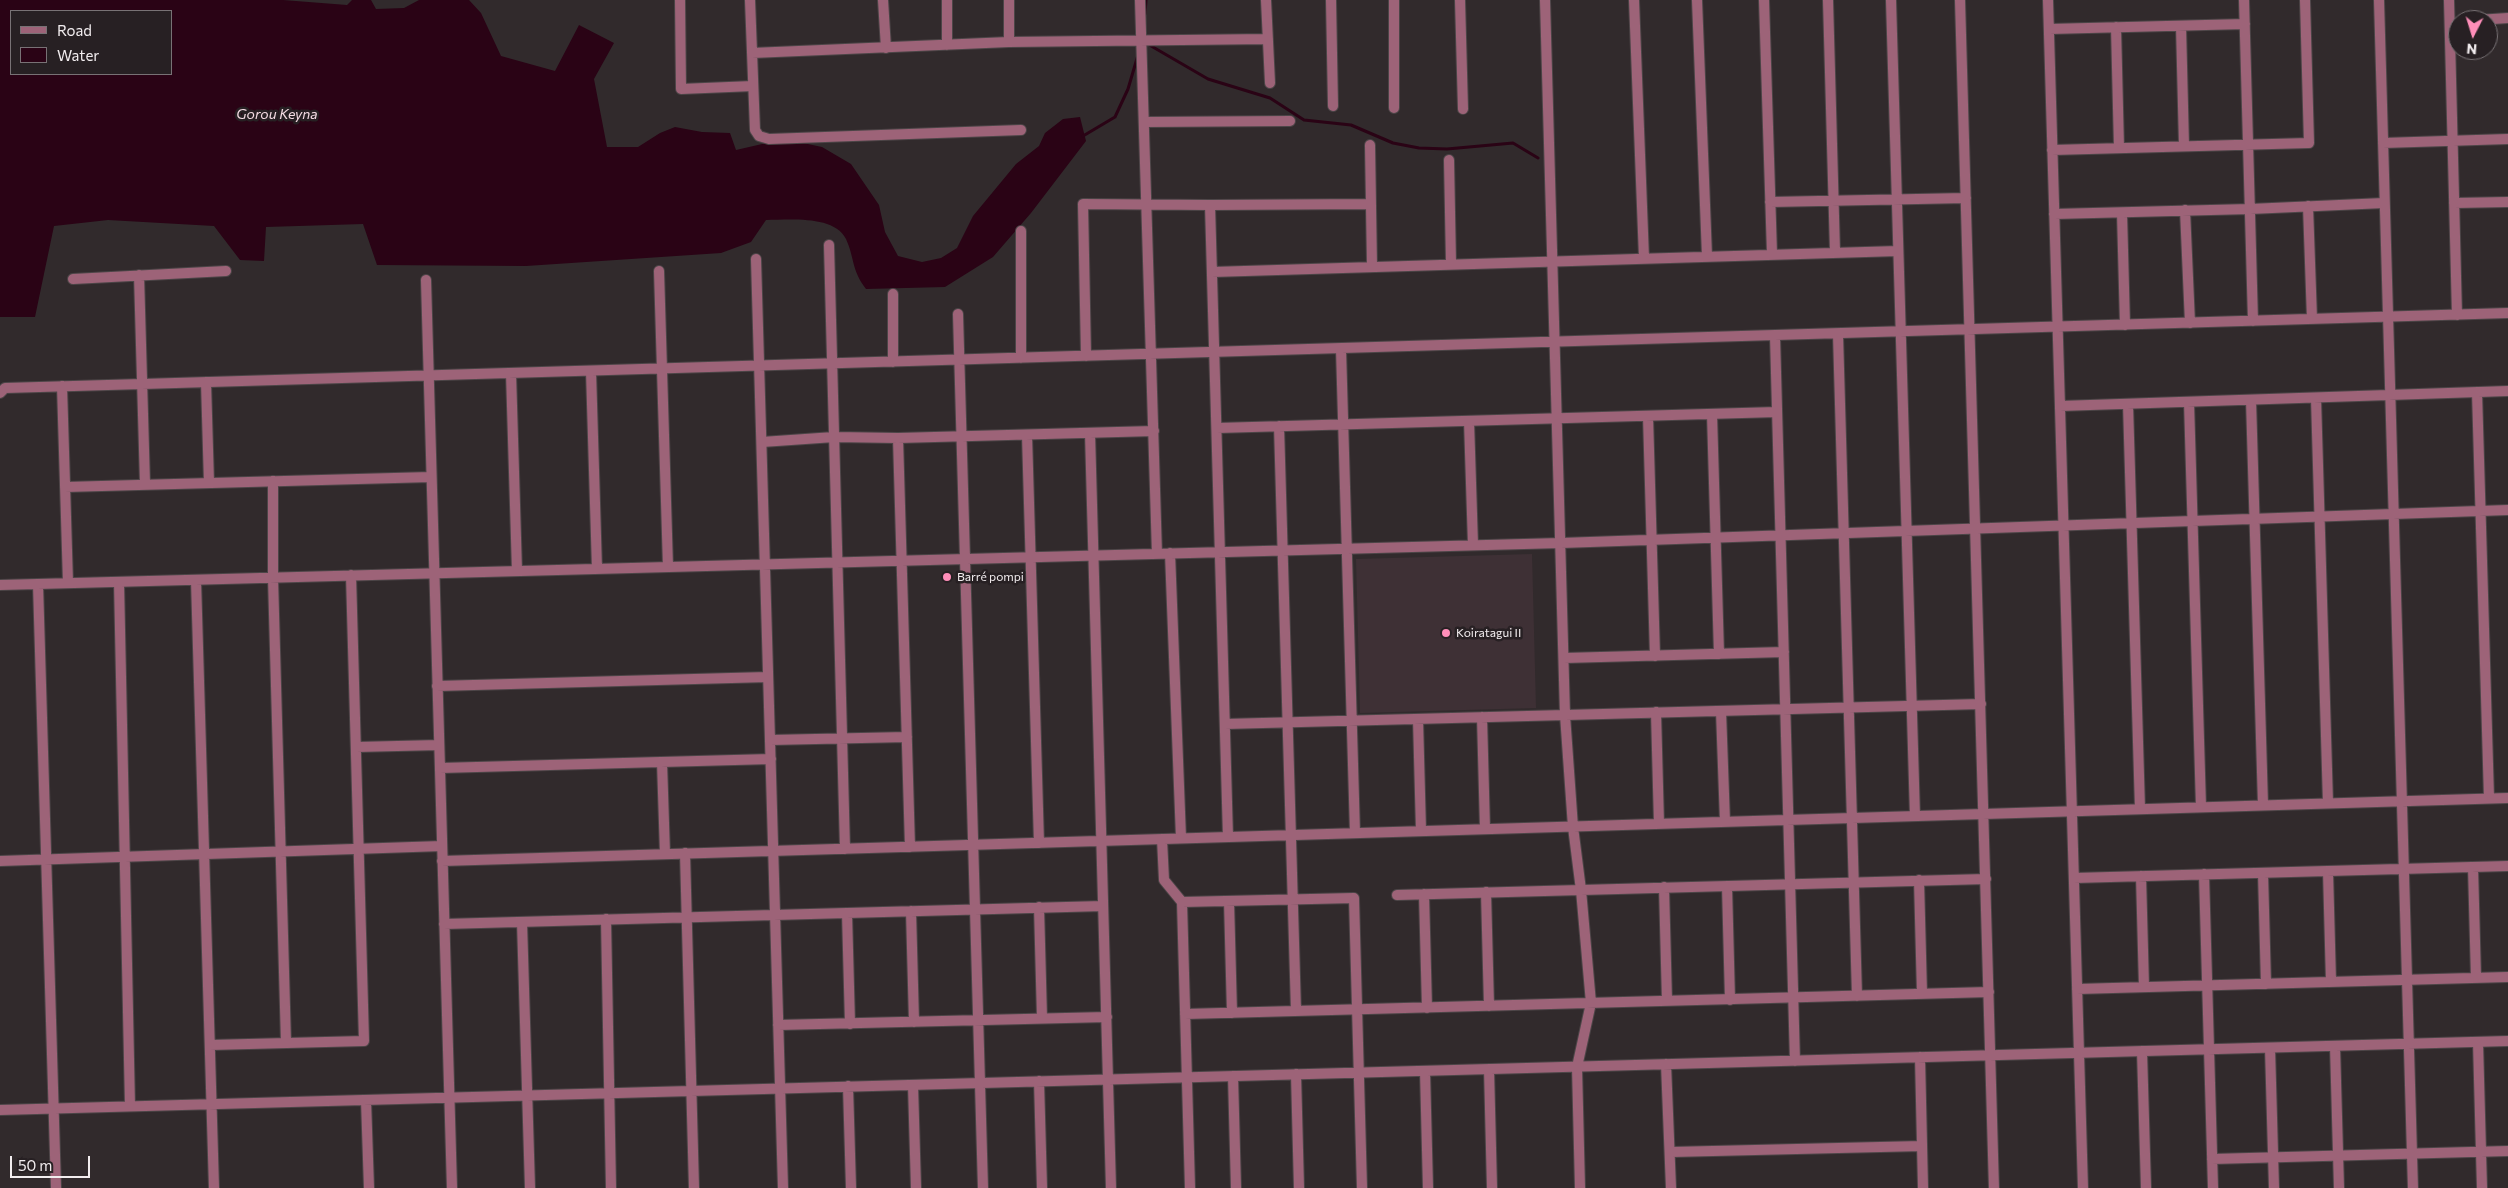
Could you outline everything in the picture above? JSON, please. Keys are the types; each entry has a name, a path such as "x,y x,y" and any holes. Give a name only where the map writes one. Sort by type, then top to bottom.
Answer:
{"street":[{"path":"680,0 681,89 753,86"},
{"path":"750,0 754,130 759,136 769,139 1021,130"},
{"path":"883,0 886,48"},
{"path":"947,0 947,45"},
{"path":"1009,0 1009,42"},
{"path":"1140,0 1157,554"},
{"path":"1266,0 1270,84"},
{"path":"1331,0 1333,106"},
{"path":"1394,0 1394,108"},
{"path":"1460,0 1462,109"},
{"path":"1545,0 1565,715 1573,827 1581,890 1591,1003 1577,1067 1580,1188"},
{"path":"1634,0 1644,258"},
{"path":"1697,0 1707,256"},
{"path":"1764,0 1772,254"},
{"path":"1828,0 1835,252"},
{"path":"1891,0 1915,816"},
{"path":"1960,0 1994,1188"},
{"path":"2048,0 2083,1188"},
{"path":"2244,0 2253,321"},
{"path":"2052,150 2309,143 2305,0"},
{"path":"2379,0 2413,1188"},
{"path":"2049,29 2245,24"},
{"path":"2181,26 2184,146"},
{"path":"2116,27 2119,148"},
{"path":"752,53 1009,42 1268,39"},
{"path":"2454,60 2453,140 2457,315"},
{"path":"1144,122 1290,122"},
{"path":"2383,143 2508,139"},
{"path":"1370,145 1372,267"},
{"path":"1449,160 1451,264"},
{"path":"1770,202 1966,198"},
{"path":"2454,203 2508,202"},
{"path":"2054,214 2250,209 2384,203"},
{"path":"1086,356 1083,204 1371,204"},
{"path":"1210,205 1228,837"},
{"path":"2308,206 2312,319"},
{"path":"2186,210 2190,323"},
{"path":"2122,213 2125,325"},
{"path":"1021,231 1021,358"},
{"path":"829,245 845,848"},
{"path":"1212,272 1898,251"},
{"path":"756,259 783,1188"},
{"path":"73,279 226,271"},
{"path":"659,271 668,567"},
{"path":"139,275 145,484"},
{"path":"426,280 452,1188"},
{"path":"892,362 893,294"},
{"path":"0,392 5,388 62,386 1555,343 2508,313"},
{"path":"958,314 983,1188"},
{"path":"1838,334 1857,996"},
{"path":"1775,336 1796,1061"},
{"path":"1341,349 1355,833"},
{"path":"591,371 597,569"},
{"path":"511,373 517,571"},
{"path":"206,382 210,483"},
{"path":"62,386 68,583"},
{"path":"2060,406 2508,391"},
{"path":"2477,392 2489,798"},
{"path":"2316,398 2328,803"},
{"path":"2251,400 2263,805"},
{"path":"2189,402 2200,807"},
{"path":"2128,404 2140,809"},
{"path":"1217,428 1777,412"},
{"path":"1712,414 1719,654"},
{"path":"1648,416 1655,656"},
{"path":"1469,421 1473,545"},
{"path":"1279,426 1296,1011"},
{"path":"762,442 834,437 962,437 1154,431"},
{"path":"1090,433 1112,1188"},
{"path":"1027,435 1038,842"},
{"path":"898,438 910,847"},
{"path":"65,487 431,477"},
{"path":"273,481 273,578 286,1043"},
{"path":"0,585 1473,545 2508,510"},
{"path":"1170,553 1181,838"},
{"path":"210,1045 364,1041 351,576"},
{"path":"196,580 214,1188"},
{"path":"119,582 130,1106"},
{"path":"38,584 56,1188"},
{"path":"1564,658 1784,652"},
{"path":"437,686 768,677"},
{"path":"1225,724 1980,704"},
{"path":"1721,711 1725,822"},
{"path":"1656,712 1660,824"},
{"path":"1482,717 1485,829"},
{"path":"1418,719 1421,831"},
{"path":"770,740 907,737"},
{"path":"356,747 439,745"},
{"path":"440,768 771,759"},
{"path":"662,762 665,854"},
{"path":"442,861 2508,798"},
{"path":"1162,839 1164,880 1182,902 1190,1188"},
{"path":"0,861 442,846"},
{"path":"685,853 694,1188"},
{"path":"2074,878 2508,866"},
{"path":"2473,867 2476,978"},
{"path":"2328,871 2331,982"},
{"path":"2263,872 2266,984"},
{"path":"2204,874 2213,1188"},
{"path":"2141,876 2144,987"},
{"path":"1398,895 1986,879"},
{"path":"1919,880 1922,994"},
{"path":"1727,886 1730,1000"},
{"path":"1664,888 1667,1001"},
{"path":"1486,892 1489,1006"},
{"path":"1424,894 1427,1008"},
{"path":"1182,902 1354,898 1362,1188"},
{"path":"1228,901 1232,1013"},
{"path":"444,924 1103,906"},
{"path":"1039,907 1042,1018"},
{"path":"910,911 914,1022"},
{"path":"847,913 850,1024"},
{"path":"606,919 611,1188"},
{"path":"522,922 530,1188"},
{"path":"2077,989 2508,977"},
{"path":"1185,1014 1989,992"},
{"path":"778,1026 1106,1016"},
{"path":"0,1110 2508,1041"},
{"path":"2478,1042 2482,1188"},
{"path":"2335,1046 2339,1188"},
{"path":"2270,1048 2274,1188"},
{"path":"2142,1051 2146,1188"},
{"path":"1920,1057 1923,1188"},
{"path":"1666,1064 1671,1188"},
{"path":"1489,1069 1492,1188"},
{"path":"1425,1071 1428,1188"},
{"path":"1296,1074 1299,1188"},
{"path":"1232,1076 1236,1188"},
{"path":"1039,1081 1042,1188"},
{"path":"913,1085 916,1188"},
{"path":"848,1086 851,1188"},
{"path":"366,1100 369,1188"},
{"path":"1671,1152 1922,1146"},
{"path":"2212,1159 2508,1151"}],"shaded area":[{"name":"Koiratagui II","path":"1532,554 1536,708 1360,713 1356,559"}],"water":[{"name":"Gorou Keyna","path":"0,0 283,0 347,5 352,0 371,0 376,9 404,8 419,0 469,0 481,13 501,56 555,71 579,25 614,43 594,79 607,147 638,147 660,133 675,127 702,132 730,133 736,150 784,139 822,147 851,164 879,205 885,232 898,256 922,262 941,258 957,248 973,216 1016,164 1039,146 1045,133 1063,119 1080,117 1086,141 1031,213 993,257 945,287 866,289 855,270 846,239 840,231 832,226 810,220 766,220 751,242 721,253 526,266 377,265 363,224 266,227 264,261 240,260 214,226 108,220 54,226 35,317 0,317"}],"waterway":[{"path":"1145,14 1146,0"},
{"path":"1146,43 1208,79 1270,98 1304,120 1351,125 1393,143 1419,148 1447,149 1513,143 1538,158"},
{"path":"1083,136 1115,117 1128,89 1138,55"}],"place":[{"name":"Barré pompi","path":"947,577"},
{"name":"Koiratagui II","path":"1446,633"}]}
